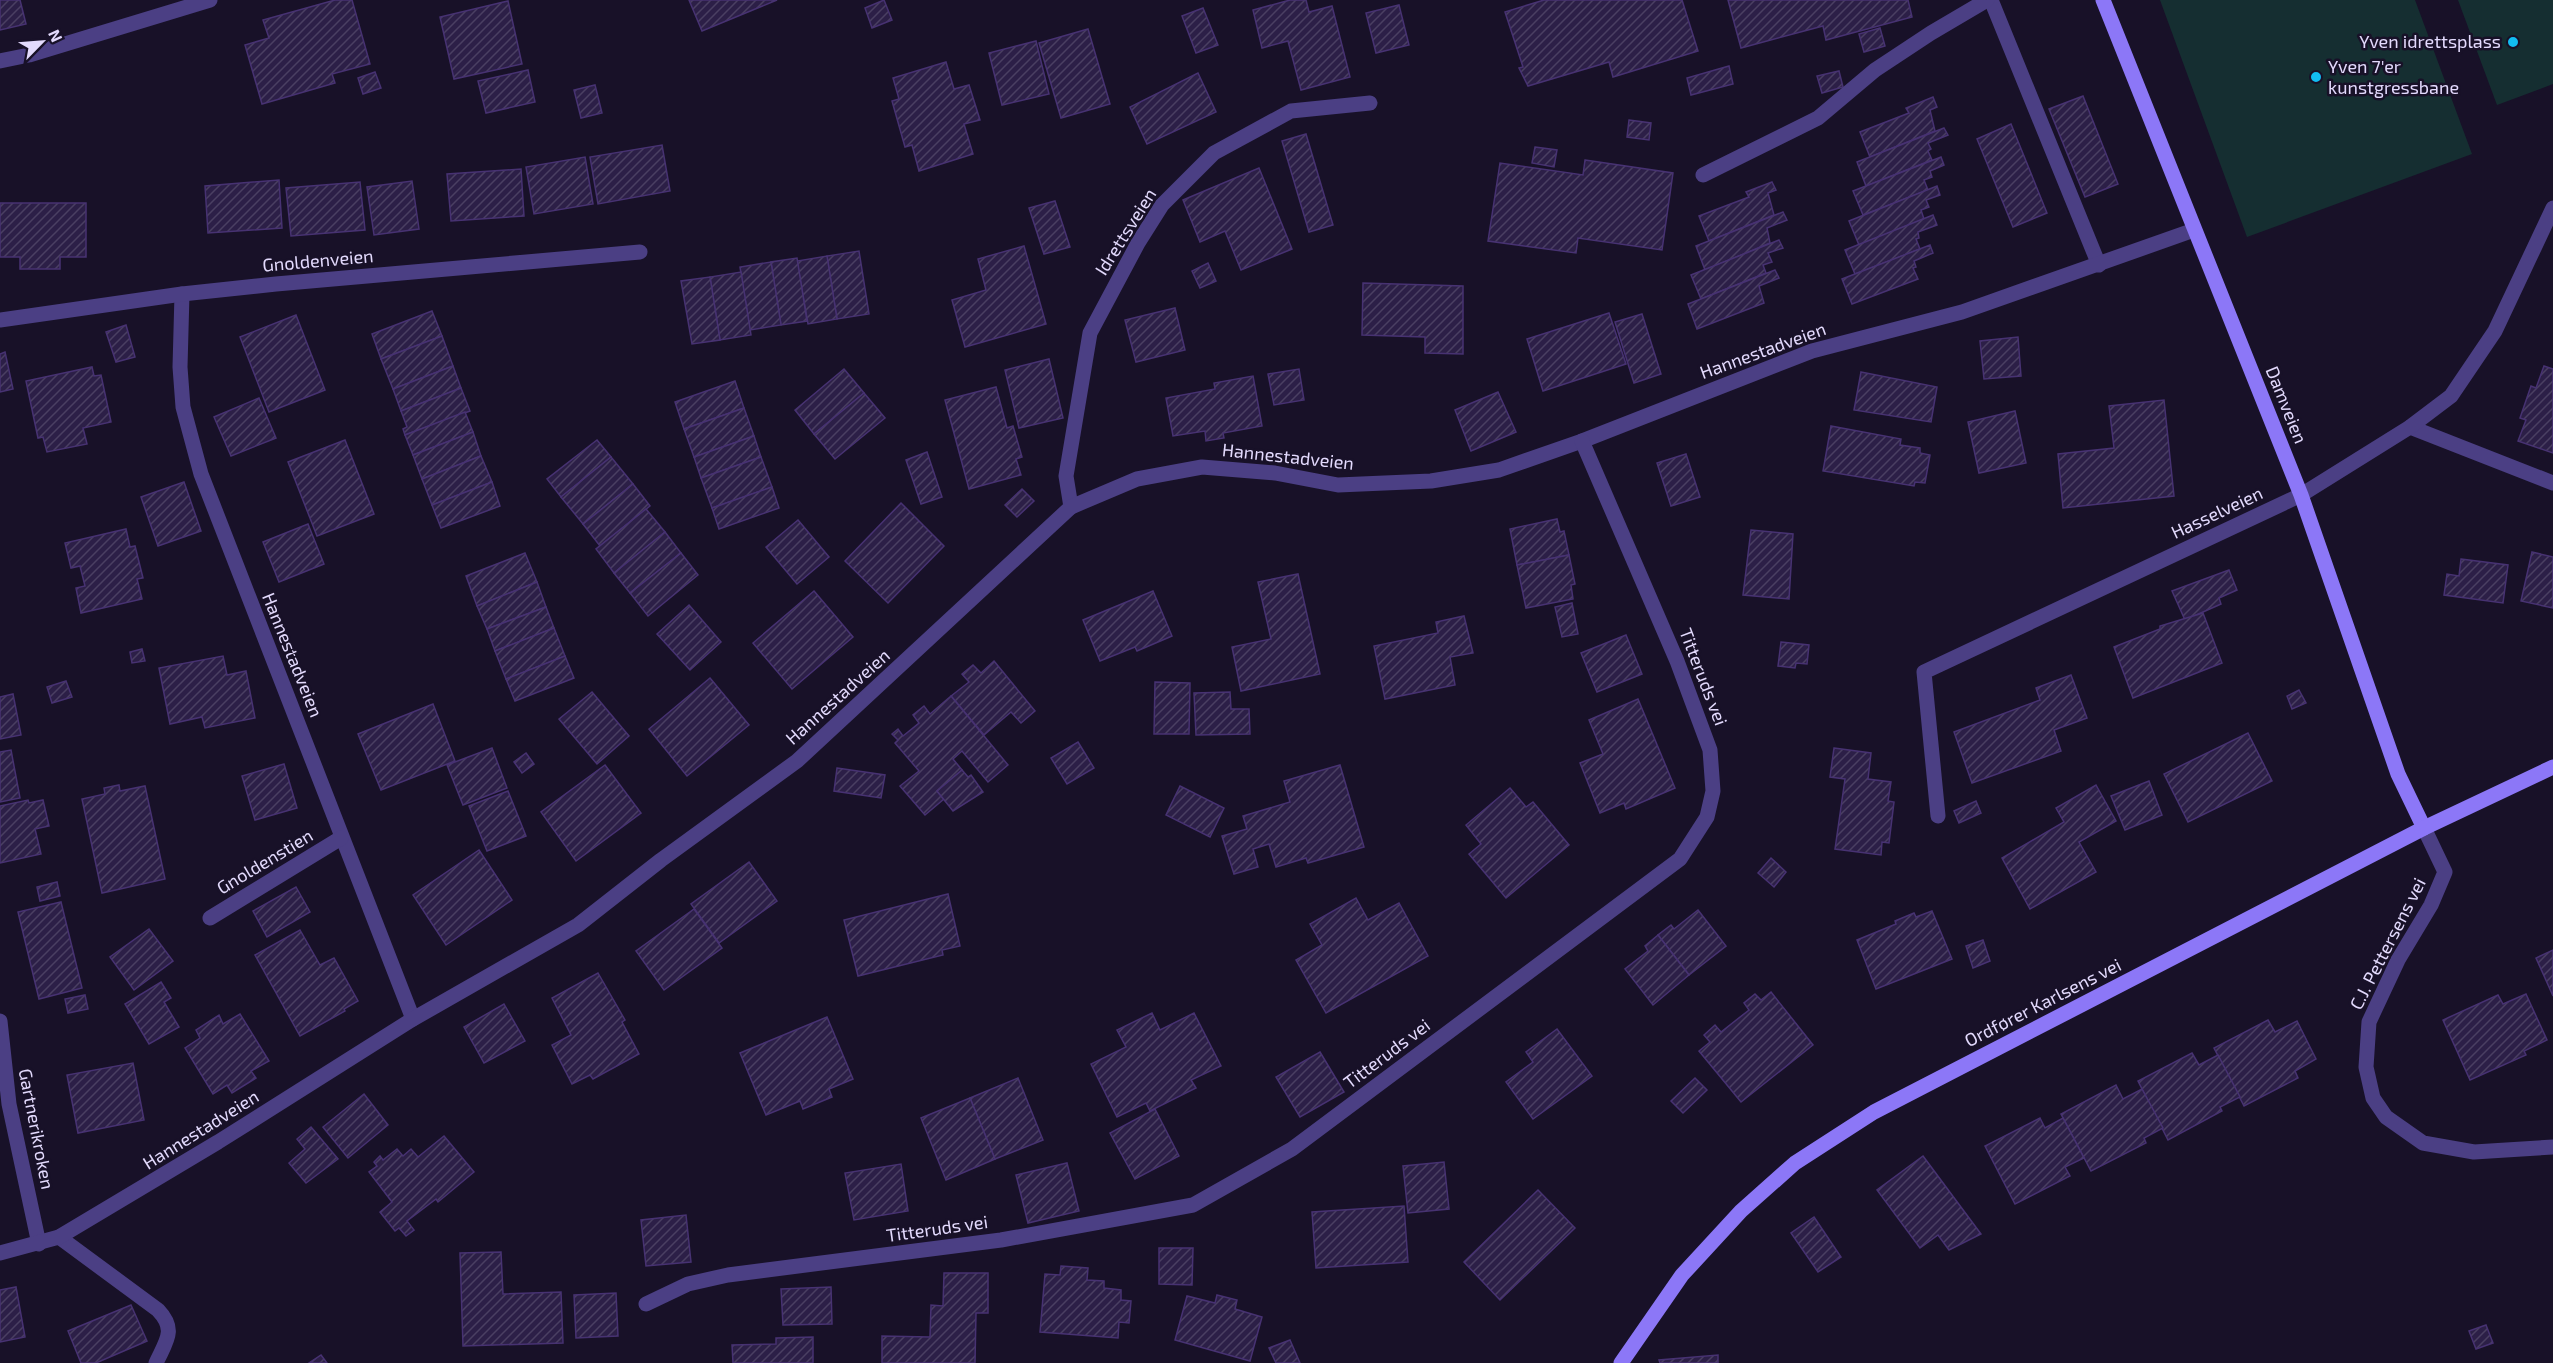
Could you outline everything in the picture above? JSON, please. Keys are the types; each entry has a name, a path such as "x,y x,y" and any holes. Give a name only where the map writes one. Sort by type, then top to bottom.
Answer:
{"street":[{"path":"0,61 29,55 210,0"},
{"path":"1703,175 1818,118 1875,70 1931,33 1989,0 2099,265"},
{"name":"Damveien","path":"2103,0 2301,495 2398,774 2424,828"},
{"name":"Idrettsveien","path":"1071,507 1066,476 1090,333 1138,243 1162,205 1214,153 1291,111 1370,103"},
{"name":"Hasselveien","path":"1938,816 1924,672 2301,495 2410,428 2451,396 2495,331 2553,208"},
{"name":"Hannestadveien","path":"0,1253 59,1237 145,1187 413,1019 578,925 661,860 797,761 1071,507 1137,479 1202,467 1275,473 1338,485 1431,481 1499,470 1582,441 1812,351 1962,312 2194,230"},
{"name":"Gnoldenveien","path":"0,320 182,294 276,284 640,252"},
{"name":"Hannestadveien","path":"182,294 180,367 182,397 193,450 212,507 413,1019"},
{"path":"2410,428 2553,483"},
{"name":"Titteruds vei","path":"646,1304 688,1284 728,1275 1001,1240 1193,1205 1292,1149 1680,859 1707,817 1713,791 1710,750 1677,661 1582,441"},
{"name":"Ordfører Karlsens vei","path":"1621,1363 1682,1275 1742,1211 1795,1163 1874,1112 2424,828 2553,767"},
{"name":"C.J. Pettersens vei","path":"2424,828 2445,872 2431,905 2398,960 2369,1022 2366,1067 2373,1098 2386,1117 2423,1143 2474,1152 2553,1147"},
{"name":"Gnoldenstien","path":"210,918 341,838"},
{"name":"Gartnerikroken","path":"0,1021 9,1104 39,1244"},
{"path":"59,1237 158,1310 167,1320 170,1332 156,1363"}],"green space":[{"name":"Yven 7'er kunstgressbane","path":"2160,0 2415,0 2472,154 2247,237"},
{"name":"Yven idrettsplass","path":"2458,0 2553,0 2553,84 2497,105"}],"building":[{"path":"0,0 20,0 26,24 0,30"},
{"path":"335,0 352,0 370,64 332,74 335,83 262,104 245,45 269,38 263,20"},
{"path":"689,0 777,0 702,31"},
{"path":"884,0 892,20 872,28 865,8"},
{"path":"1290,0 1306,0 1309,12 1332,6 1350,77 1301,90 1288,41 1262,48 1253,10"},
{"path":"1544,0 1682,0 1698,51 1613,77 1609,62 1528,86 1519,68 1523,67 1505,12"},
{"path":"1728,0 1908,0 1912,17 1826,40 1823,26 1741,48"},
{"path":"508,1 522,64 454,79 440,17"},
{"path":"1399,5 1409,45 1376,53 1366,13"},
{"path":"1203,8 1218,45 1196,53 1182,16"},
{"path":"1880,28 1885,46 1864,52 1859,34"},
{"path":"1088,29 1110,104 1061,118 1039,43"},
{"path":"1036,41 1049,94 1002,105 989,53"},
{"path":"946,62 954,89 969,85 980,120 964,124 973,154 919,171 912,145 905,147 892,101 899,99 893,78"},
{"path":"1729,66 1733,84 1691,95 1687,78"},
{"path":"528,70 535,102 486,113 478,81"},
{"path":"1839,71 1843,87 1822,93 1817,76"},
{"path":"375,72 381,88 363,94 358,78"},
{"path":"1198,73 1216,112 1147,144 1130,107"},
{"path":"595,85 602,113 581,118 574,90"},
{"path":"2083,96 2118,184 2085,197 2049,109"},
{"path":"1933,97 1937,107 1930,110 1935,131 1870,157 1860,132 1909,113 1906,108"},
{"path":"1629,120 1651,123 1649,140 1627,137"},
{"path":"2011,124 2047,213 2013,227 1977,139"},
{"path":"1944,128 1948,135 1928,143 1931,149 1928,151 1932,160 1866,186 1857,162"},
{"path":"1306,134 1333,225 1309,232 1282,141"},
{"path":"662,145 670,191 598,204 590,157"},
{"path":"1535,147 1557,150 1554,167 1532,163"},
{"path":"585,157 593,204 534,214 526,167"},
{"path":"1941,157 1944,165 1930,171 1932,177 1924,180 1928,190 1863,215 1853,191"},
{"path":"1585,160 1673,173 1662,250 1578,238 1576,253 1488,241 1500,163 1583,175"},
{"path":"1259,168 1292,249 1241,270 1225,231 1200,242 1183,200"},
{"path":"521,169 524,216 451,221 447,174"},
{"path":"279,180 282,228 208,233 205,186"},
{"path":"412,181 419,229 374,235 367,187"},
{"path":"360,182 365,230 291,236 286,188"},
{"path":"1772,182 1776,190 1768,193 1774,215 1709,241 1699,216 1749,197 1746,192"},
{"path":"1937,186 1940,195 1926,200 1929,207 1921,210 1924,219 1859,245 1849,221"},
{"path":"1055,201 1070,247 1044,254 1029,208"},
{"path":"0,203 86,203 86,257 60,257 60,269 20,269 20,257 0,257"},
{"path":"1783,212 1787,220 1767,228 1770,243 1705,270 1696,246"},
{"path":"1933,215 1937,225 1918,232 1919,238 1916,239 1920,249 1855,274 1845,250"},
{"path":"1779,240 1783,248 1768,253 1772,262 1763,265 1766,273 1701,299 1691,275"},
{"path":"1930,245 1933,253 1914,261 1916,267 1913,268 1918,279 1852,304 1842,279"},
{"path":"1024,246 1046,324 965,347 952,300 986,290 978,259"},
{"path":"859,251 869,314 837,319 827,256"},
{"path":"827,256 837,319 808,324 797,261"},
{"path":"797,258 807,321 781,325 771,262"},
{"path":"771,262 781,325 750,330 740,267"},
{"path":"1208,263 1216,281 1200,288 1192,271"},
{"path":"1775,270 1779,278 1759,286 1764,303 1697,329 1688,304"},
{"path":"741,272 751,335 720,340 710,277"},
{"path":"710,277 720,340 692,344 681,281"},
{"path":"1363,283 1463,286 1463,354 1425,353 1425,337 1362,335"},
{"path":"1175,308 1185,350 1136,362 1125,320"},
{"path":"432,311 442,336 381,359 372,334"},
{"path":"1609,313 1626,364 1543,391 1527,339"},
{"path":"1642,314 1661,374 1634,383 1615,322"},
{"path":"296,315 325,390 269,412 240,337"},
{"path":"126,325 135,357 116,362 106,332"},
{"path":"442,336 453,366 393,389 381,359"},
{"path":"2018,337 2021,376 1984,379 1980,341"},
{"path":"5,352 13,389 0,392 0,354"},
{"path":"1049,359 1063,418 1019,428 1005,370"},
{"path":"453,366 461,388 401,411 393,389"},
{"path":"2544,366 2553,369 2553,453 2518,441 2526,420 2520,418 2531,386 2536,388"},
{"path":"92,367 94,376 101,375 111,422 83,428 87,444 47,452 43,437 38,438 26,381"},
{"path":"844,369 864,393 814,434 795,410"},
{"path":"1299,369 1304,400 1274,405 1268,374"},
{"path":"1861,372 1937,387 1931,422 1854,410"},
{"path":"1253,376 1262,426 1223,433 1224,438 1206,441 1205,431 1173,436 1166,398 1215,389 1214,383"},
{"path":"735,381 744,408 684,429 675,402"},
{"path":"996,387 1007,428 1013,426 1022,457 1016,459 1021,475 969,489 945,400"},
{"path":"461,388 470,411 405,435 403,429 407,427 401,411"},
{"path":"1498,392 1516,432 1471,451 1455,410"},
{"path":"864,393 885,418 835,459 814,434"},
{"path":"259,398 276,438 231,456 214,417"},
{"path":"2164,400 2174,496 2063,508 2058,454 2114,448 2109,406"},
{"path":"744,408 754,436 694,457 684,429"},
{"path":"2015,411 2026,463 1979,473 1968,422"},
{"path":"465,412 473,432 413,455 405,435"},
{"path":"1831,426 1901,439 1900,445 1920,448 1920,453 1930,455 1925,483 1915,482 1914,486 1823,471"},
{"path":"473,432 481,456 422,479 413,455"},
{"path":"754,436 761,457 701,478 694,457"},
{"path":"345,440 374,514 317,536 288,462"},
{"path":"597,440 611,457 561,497 547,479"},
{"path":"927,452 942,497 921,504 906,460"},
{"path":"1686,454 1700,497 1671,506 1657,463"},
{"path":"481,456 492,482 432,505 422,479"},
{"path":"611,457 633,484 583,524 561,497"},
{"path":"761,457 772,487 712,508 701,478"},
{"path":"184,482 201,531 158,546 141,497"},
{"path":"492,482 500,506 441,528 432,505"},
{"path":"633,484 650,506 600,546 583,524"},
{"path":"772,487 779,508 719,529 712,508"},
{"path":"1022,489 1034,501 1017,517 1005,505"},
{"path":"901,503 944,546 888,603 845,561"},
{"path":"646,509 665,532 614,573 596,549"},
{"path":"1557,519 1560,532 1564,531 1569,555 1517,565 1510,529"},
{"path":"798,520 829,557 797,584 766,547"},
{"path":"308,524 324,564 279,582 263,542"},
{"path":"126,529 130,547 135,546 143,578 137,579 142,599 81,613 76,588 85,586 80,566 71,568 65,543"},
{"path":"1751,530 1793,534 1789,599 1743,595"},
{"path":"665,532 681,553 630,593 614,573"},
{"path":"2532,552 2553,557 2553,608 2521,601"},
{"path":"525,553 537,582 477,606 466,576"},
{"path":"681,553 698,575 648,616 630,593"},
{"path":"1569,555 1575,584 1571,585 1573,599 1526,608 1517,565"},
{"path":"2461,559 2508,565 2503,603 2444,595 2447,574 2459,576"},
{"path":"2229,570 2237,590 2219,598 2221,604 2185,620 2172,591"},
{"path":"1298,574 1320,674 1241,691 1232,647 1271,639 1258,582"},
{"path":"537,582 546,607 487,629 477,606"},
{"path":"814,591 853,637 792,689 753,643"},
{"path":"1153,591 1172,636 1137,651 1135,647 1100,661 1083,620"},
{"path":"1572,603 1578,634 1562,637 1555,607"},
{"path":"689,605 721,642 690,670 657,634"},
{"path":"546,607 554,628 495,651 487,629"},
{"path":"2203,613 2222,663 2133,698 2114,647 2160,629 2160,626"},
{"path":"1464,616 1473,653 1450,657 1455,685 1385,699 1374,646 1438,633 1436,622"},
{"path":"554,628 565,656 506,679 495,651"},
{"path":"1626,635 1642,674 1597,692 1581,653"},
{"path":"1781,642 1809,645 1807,664 1796,663 1795,668 1778,666"},
{"path":"142,649 145,661 132,663 130,652"},
{"path":"223,656 227,675 246,671 255,718 205,728 202,717 170,724 159,668"},
{"path":"565,656 574,678 515,701 506,679"},
{"path":"994,661 1035,711 1021,723 1011,712 984,735 951,696 969,682 962,674 973,665 981,673"},
{"path":"2071,675 2087,718 2054,730 2061,751 1972,783 1954,732 2040,700 2036,688"},
{"path":"710,678 749,725 687,776 649,729"},
{"path":"66,681 72,697 52,703 47,687"},
{"path":"1155,682 1190,683 1189,734 1154,734"},
{"path":"2299,690 2306,703 2292,709 2287,696"},
{"path":"592,692 629,736 597,764 559,719"},
{"path":"1230,692 1231,709 1249,709 1250,734 1196,735 1194,693"},
{"path":"13,694 21,735 0,739 0,697"},
{"path":"951,696 1008,765 988,782 962,751 953,759 962,770 937,791 944,799 925,815 900,786 919,771 895,743 898,740 892,734 898,729 903,736 919,723 913,715 924,706 930,714"},
{"path":"1638,699 1675,788 1626,809 1624,803 1600,813 1580,763 1603,754 1589,720"},
{"path":"433,704 455,761 381,790 358,734"},
{"path":"2248,733 2272,781 2188,822 2164,774"},
{"path":"1078,742 1094,768 1067,784 1051,758"},
{"path":"492,748 507,788 463,805 447,765"},
{"path":"1834,748 1871,753 1868,779 1891,782 1888,801 1894,802 1889,843 1882,842 1881,855 1835,849 1845,779 1830,777"},
{"path":"11,750 20,798 0,802 0,752"},
{"path":"526,753 534,764 522,773 514,762"},
{"path":"284,764 297,808 255,820 242,776"},
{"path":"605,765 641,813 576,861 541,812"},
{"path":"1340,765 1364,847 1308,863 1306,858 1276,867 1269,844 1253,849 1258,867 1234,874 1222,836 1247,829 1243,816 1290,802 1284,781"},
{"path":"837,768 885,775 881,798 834,791"},
{"path":"962,770 968,777 971,775 983,792 953,811 937,791"},
{"path":"2149,781 2162,815 2125,830 2111,796"},
{"path":"119,785 120,791 145,786 165,879 102,893 82,799 105,794 104,788"},
{"path":"2096,785 2116,821 2079,842 2096,872 2030,909 2002,858 2064,822 2056,808"},
{"path":"1180,786 1224,808 1210,837 1166,815"},
{"path":"1510,788 1526,807 1533,802 1569,845 1506,898 1469,854 1481,844 1466,825"},
{"path":"508,791 526,836 487,851 469,806"},
{"path":"28,800 29,803 43,800 49,826 35,829 41,854 0,863 0,806"},
{"path":"1976,801 1981,813 1959,823 1954,811"},
{"path":"479,850 512,900 446,945 413,895"},
{"path":"1771,858 1786,872 1774,887 1758,873"},
{"path":"749,862 777,901 719,943 691,904"},
{"path":"57,882 60,896 40,901 37,887"},
{"path":"296,887 310,912 267,937 253,911"},
{"path":"948,894 960,946 942,950 943,955 858,976 844,920"},
{"path":"1356,898 1368,920 1399,903 1428,956 1326,1013 1296,960 1322,945 1310,924"},
{"path":"61,902 82,988 39,999 18,912"},
{"path":"694,909 722,948 664,990 636,951"},
{"path":"1698,910 1726,946 1689,975 1658,935 1671,925 1674,929"},
{"path":"1932,911 1952,959 1876,989 1857,940 1896,924 1895,921 1914,913 1916,917"},
{"path":"149,929 173,961 134,990 110,957"},
{"path":"300,930 320,965 334,958 358,1001 344,1009 345,1011 300,1036 255,955"},
{"path":"1658,935 1689,975 1653,1005 1625,969 1648,951 1645,946"},
{"path":"1983,940 1990,961 1973,968 1966,946"},
{"path":"2553,950 2553,996 2536,958"},
{"path":"598,973 625,1020 622,1022 639,1054 593,1079 590,1075 572,1084 552,1045 571,1035 552,998"},
{"path":"161,982 171,998 164,1002 179,1027 149,1044 125,1004"},
{"path":"1771,992 1813,1045 1741,1102 1699,1051 1710,1042 1704,1035 1715,1025 1721,1032 1749,1010 1744,1003 1755,994 1761,1000"},
{"path":"2526,994 2547,1040 2524,1051 2526,1055 2470,1080 2443,1020 2498,995 2503,1004"},
{"path":"85,995 88,1009 68,1013 65,999"},
{"path":"504,1004 525,1041 484,1063 464,1027"},
{"path":"1152,1013 1160,1030 1194,1013 1221,1066 1191,1080 1196,1088 1150,1111 1146,1103 1117,1117 1091,1064 1126,1047 1117,1030"},
{"path":"240,1014 269,1061 251,1071 256,1078 232,1093 227,1085 213,1094 185,1048 200,1038 196,1030 219,1015 223,1024"},
{"path":"827,1017 853,1079 829,1089 832,1097 803,1109 800,1101 766,1115 740,1053"},
{"path":"2268,1020 2275,1032 2297,1021 2316,1059 2295,1071 2298,1078 2244,1106 2214,1048"},
{"path":"1557,1029 1592,1076 1533,1119 1506,1082 1533,1062 1526,1052"},
{"path":"1320,1052 1344,1092 1300,1117 1276,1077"},
{"path":"2192,1053 2199,1065 2218,1055 2240,1097 2220,1107 2222,1111 2168,1140 2138,1081"},
{"path":"133,1063 144,1120 78,1133 67,1075"},
{"path":"1018,1078 1043,1140 995,1159 970,1098"},
{"path":"1695,1078 1707,1090 1683,1113 1671,1101"},
{"path":"2116,1085 2123,1099 2142,1089 2163,1128 2144,1138 2146,1143 2091,1171 2061,1114"},
{"path":"364,1094 388,1125 348,1158 323,1127"},
{"path":"970,1098 995,1159 946,1180 921,1118"},
{"path":"1155,1109 1179,1156 1135,1179 1110,1133"},
{"path":"2040,1118 2045,1128 2063,1118 2084,1158 2065,1167 2070,1176 2015,1204 1985,1146"},
{"path":"311,1127 338,1159 306,1183 289,1163 305,1149 297,1139"},
{"path":"444,1136 474,1172 438,1202 436,1199 407,1221 414,1230 406,1236 399,1228 395,1231 380,1212 392,1202 369,1172 377,1166 374,1162 380,1156 383,1160 397,1149 403,1156 411,1149 418,1157"},
{"path":"1923,1156 1981,1234 1949,1250 1938,1235 1920,1248 1877,1190"},
{"path":"1444,1162 1449,1209 1408,1213 1403,1166"},
{"path":"1067,1163 1079,1211 1028,1223 1016,1175"},
{"path":"901,1164 908,1211 854,1220 845,1173"},
{"path":"1538,1190 1575,1228 1500,1300 1464,1262"},
{"path":"1404,1206 1408,1262 1316,1268 1312,1212"},
{"path":"686,1215 691,1262 646,1266 641,1220"},
{"path":"1814,1217 1841,1257 1818,1272 1791,1233"},
{"path":"1159,1248 1193,1248 1192,1285 1159,1284"},
{"path":"501,1252 503,1294 561,1292 563,1343 463,1346 460,1253"},
{"path":"1061,1266 1088,1268 1087,1280 1104,1281 1104,1288 1121,1290 1121,1300 1131,1301 1129,1323 1119,1322 1118,1338 1040,1332 1045,1274 1060,1275"},
{"path":"944,1273 988,1273 988,1313 976,1313 975,1363 882,1363 882,1336 930,1337 931,1305 943,1306"},
{"path":"16,1287 25,1337 0,1342 0,1290"},
{"path":"831,1287 832,1324 783,1325 781,1289"},
{"path":"616,1293 618,1336 576,1338 574,1295"},
{"path":"1217,1295 1237,1300 1235,1309 1262,1317 1250,1361 1175,1340 1187,1296 1215,1303"},
{"path":"131,1305 147,1341 96,1363 81,1363 68,1331"},
{"path":"2486,1325 2493,1343 2476,1349 2469,1331"},
{"path":"813,1337 813,1363 733,1363 732,1345 776,1344 776,1338"},
{"path":"1290,1340 1300,1363 1276,1363 1269,1348"},
{"path":"321,1355 327,1363 309,1363"},
{"path":"1718,1355 1718,1363 1660,1363 1659,1360"}],"place":[{"name":"Yven idrettsplass","path":"2513,42"},
{"name":"Yven 7'er kunstgressbane","path":"2316,77"}]}
